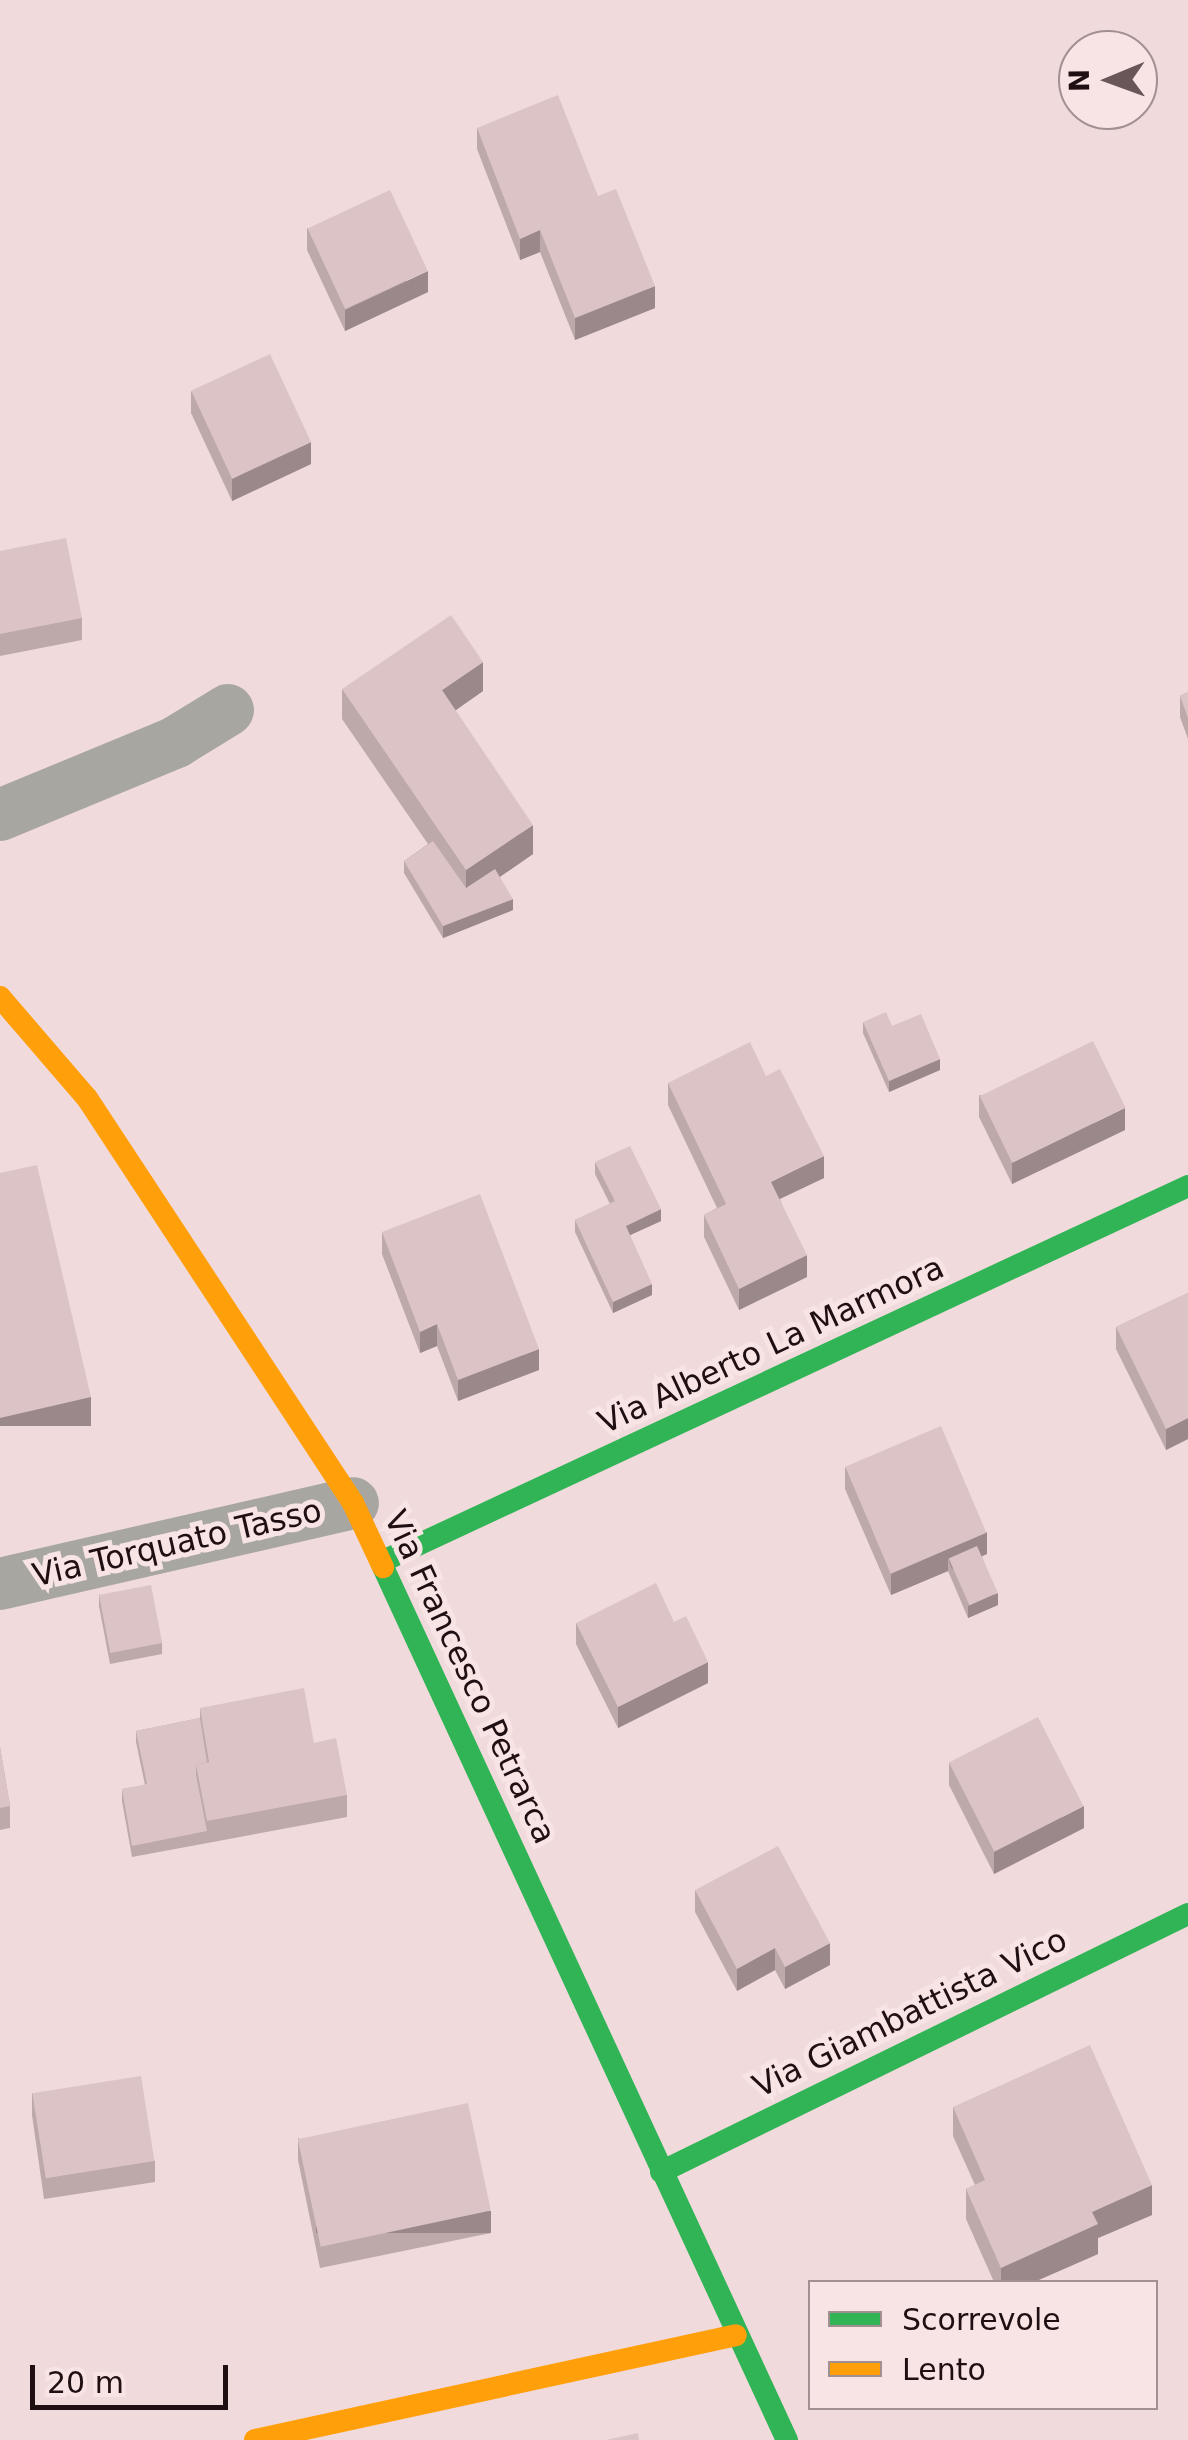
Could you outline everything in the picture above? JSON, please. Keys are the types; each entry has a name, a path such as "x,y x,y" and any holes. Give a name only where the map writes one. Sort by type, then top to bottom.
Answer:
{"street":[{"path":"0,814 176,742 228,710"},
{"name":"Via Francesco Petrarca","path":"0,997 86,1098 354,1503 787,2440"},
{"name":"Via Alberto La Marmora","path":"381,1562 1188,1186"},
{"name":"Via Torquato Tasso","path":"0,1584 354,1503"},
{"name":"Via Giambattista Vico","path":"661,2172 1188,1914"},
{"path":"255,2440 736,2335"}],"building":[{"path":"558,95 598,196 616,189 655,286 575,318 540,230 520,239 477,128"},
{"path":"390,190 428,271 345,309 308,228"},
{"path":"270,354 311,442 232,479 191,391"},
{"path":"66,538 82,618 0,634 0,551"},
{"path":"451,615 483,662 442,690 533,825 466,870 342,689"},
{"path":"1188,692 1188,718 1180,696"},
{"path":"433,841 466,888 495,869 513,899 443,926 404,861"},
{"path":"886,1012 892,1026 921,1014 940,1059 889,1081 863,1022"},
{"path":"1093,1041 1125,1108 1012,1163 980,1096"},
{"path":"750,1042 766,1076 780,1069 824,1156 771,1182 807,1255 739,1289 704,1215 726,1204 668,1083"},
{"path":"630,1146 661,1209 626,1226 652,1284 613,1302 575,1220 615,1201 595,1162"},
{"path":"37,1165 91,1397 0,1418 0,1173"},
{"path":"480,1194 539,1349 458,1380 437,1324 420,1332 382,1232"},
{"path":"1188,1293 1188,1418 1166,1429 1116,1327"},
{"path":"941,1426 986,1533 891,1573 845,1467"},
{"path":"977,1546 998,1593 969,1605 949,1559"},
{"path":"656,1583 674,1622 686,1616 708,1662 618,1707 576,1623"},
{"path":"151,1585 162,1643 110,1653 99,1595"},
{"path":"304,1688 314,1743 336,1738 347,1795 207,1821 196,1765 209,1762 200,1708"},
{"path":"1038,1717 1083,1806 994,1851 949,1762"},
{"path":"200,1718 207,1762 196,1765 196,1775 207,1831 132,1846 122,1789 147,1784 136,1731"},
{"path":"0,1747 10,1806 0,1808"},
{"path":"778,1846 830,1943 785,1967 775,1948 737,1969 695,1890"},
{"path":"1090,2045 1152,2185 1092,2212 1098,2224 1001,2268 966,2189 985,2180 953,2107"},
{"path":"141,2076 154,2161 46,2178 32,2093"},
{"path":"468,2103 491,2211 321,2247 298,2139"},
{"path":"638,2433 639,2440 606,2440"}],"traffic: fast":[{"path":"381,1562 1188,1186"},
{"path":"383,1567 787,2440"},
{"path":"661,2172 1188,1914"}],"traffic: slow":[{"path":"0,997 87,1098 353,1503 383,1567"},
{"path":"255,2440 736,2335"}]}
